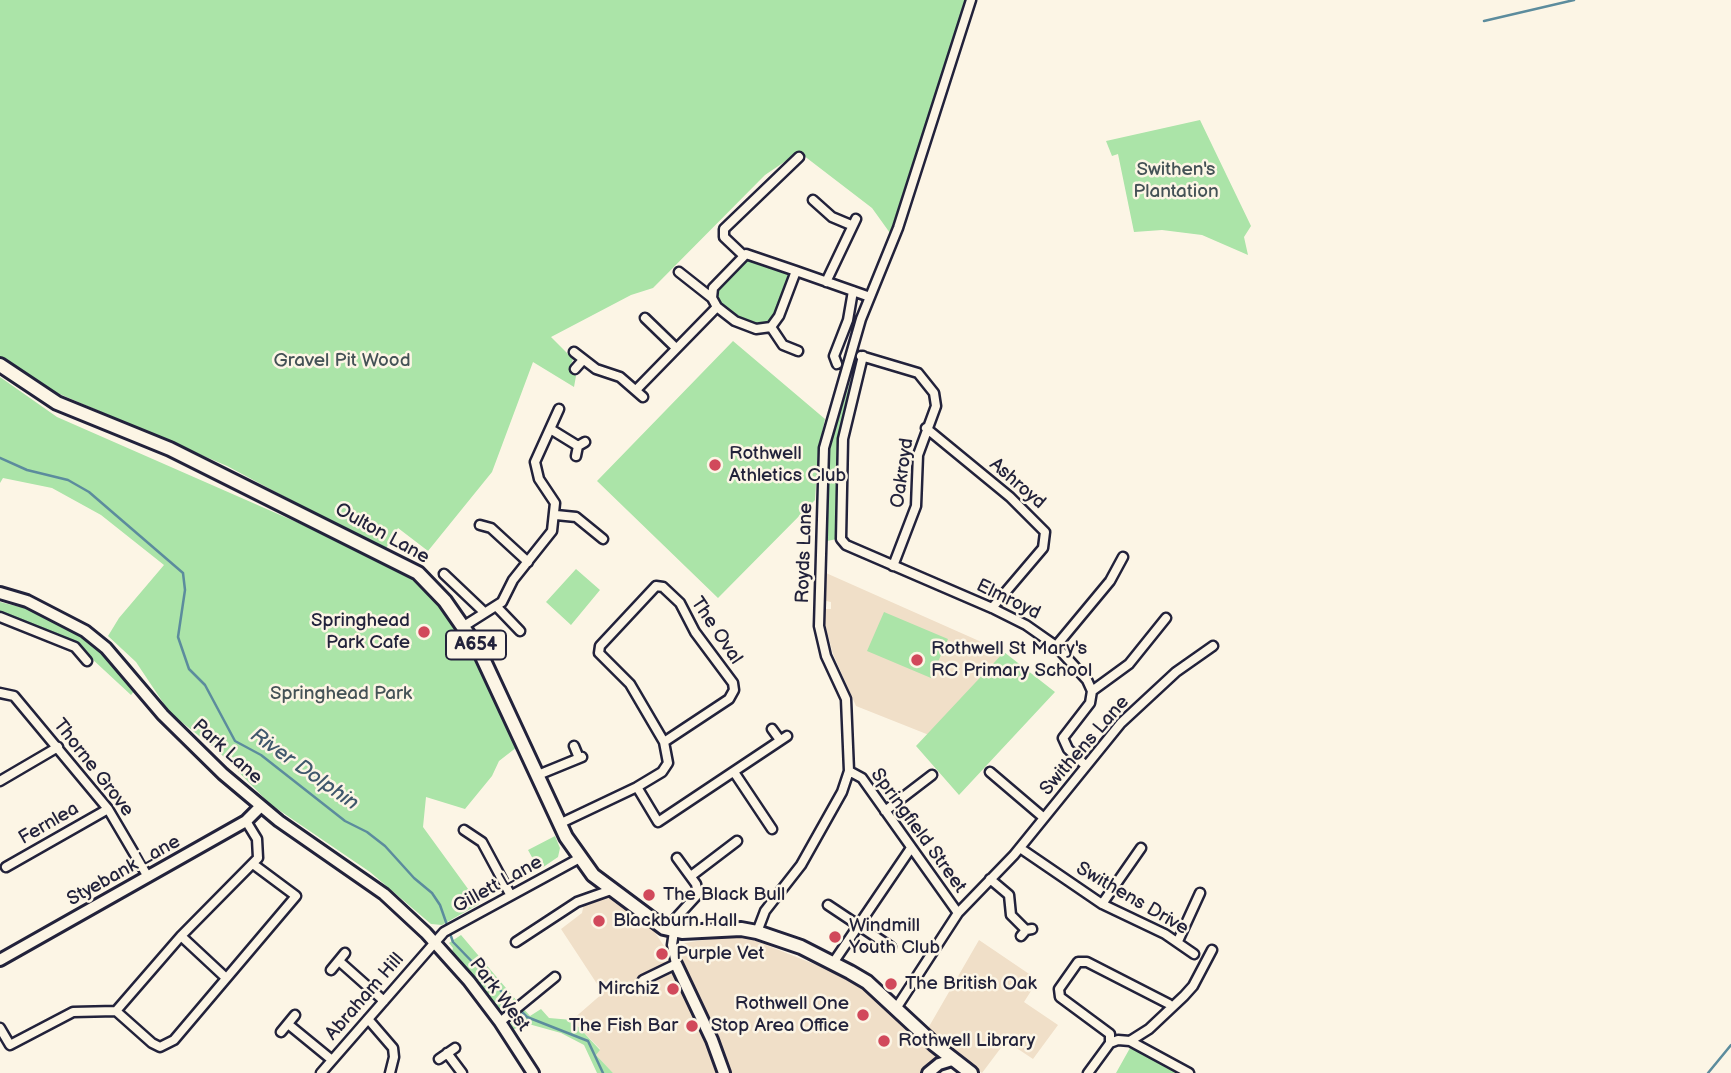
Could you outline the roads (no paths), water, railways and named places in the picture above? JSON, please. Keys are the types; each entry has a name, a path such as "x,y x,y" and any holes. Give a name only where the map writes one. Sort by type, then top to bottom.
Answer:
{"main road":[{"name":"Oulton Lane","path":"0,365 57,404 144,438 403,564 433,586 464,626 494,678 559,824 578,859"},
{"name":"A654","path":"578,859 611,891 654,923 674,930 741,929 757,932 801,947 833,963 867,982 971,1073"}],"street":[{"name":"Royds Lane","path":"757,932 765,911 790,880 842,792 849,771 846,699 822,642 818,604 824,448 870,297 898,228 971,0"},
{"path":"744,256 720,236 726,227 799,157"},
{"path":"813,200 832,217 854,222 826,282"},
{"path":"712,298 713,288 746,254 870,297"},
{"path":"679,272 712,298 717,307 744,325 756,329 771,327 779,316 796,271"},
{"path":"837,364 834,356 848,320 853,291"},
{"path":"574,352 596,369 620,377 640,394 676,348 717,307"},
{"path":"645,318 676,348"},
{"path":"771,327 783,345 798,351"},
{"name":"Oakroyd","path":"852,353 918,373 928,382 934,393 936,406 918,454 916,506 893,566"},
{"name":"Royds Lane","path":"844,543 839,534 841,456 846,422 863,356"},
{"path":"575,369 583,360"},
{"path":"464,626 496,606 552,531 556,515 555,503 536,472 535,462 559,410"},
{"name":"Ashroyd","path":"926,428 1010,497 1045,532 1043,548 992,608"},
{"path":"552,430 581,444 576,456"},
{"path":"556,515 576,517 603,540"},
{"path":"480,524 494,525 528,562"},
{"name":"Elmroyd","path":"844,543 992,608 1056,646 1087,680 1092,691"},
{"path":"1056,646 1110,581 1123,557"},
{"path":"444,574 484,612"},
{"name":"The Oval","path":"656,586 663,587 680,603 695,632 734,686 729,699 664,742 630,684 599,653 600,646 656,586"},
{"name":"Park Lane","path":"0,593 27,601 95,639 178,731 261,806 370,882 433,941"},
{"path":"496,606 519,632"},
{"path":"0,617 75,648 87,661"},
{"path":"1086,766 1068,749 1063,738 1090,703 1092,691 1129,664 1166,618"},
{"name":"Swithens Lane","path":"897,1007 958,913 1020,848 1121,723 1176,672 1213,646"},
{"name":"Thorne Grove","path":"0,692 14,696 108,809 148,877"},
{"path":"637,787 655,824 783,738 772,729"},
{"path":"559,824 637,787 666,768 669,757 664,742"},
{"path":"538,775 581,757 574,746"},
{"path":"0,781 58,747"},
{"name":"Springfield Street","path":"849,771 862,778 958,913"},
{"path":"734,772 772,829"},
{"path":"990,772 1044,818"},
{"path":"885,811 932,775"},
{"name":"Styebank Lane","path":"0,960 246,821 261,806"},
{"name":"Fernlea","path":"6,867 108,809"},
{"path":"116,1011 181,936 253,864 259,846 246,821"},
{"path":"464,830 482,842 510,894"},
{"path":"691,876 737,841"},
{"path":"833,963 911,848"},
{"name":"Swithens Drive","path":"1020,848 1102,904 1178,941 1194,954"},
{"path":"1102,904 1141,848"},
{"path":"677,858 691,876 698,894 676,918 676,964 712,1040 724,1073"},
{"name":"Gillett Lane","path":"433,941 443,932 510,894 578,859"},
{"path":"0,1028 10,1045 73,1012 116,1011 152,1043 167,1045 296,896 253,864"},
{"path":"990,879 1009,895 1012,915 1026,932"},
{"path":"516,942 577,902 611,891"},
{"path":"1178,941 1200,893"},
{"path":"828,905 891,947"},
{"path":"181,936 225,977"},
{"name":"Abraham Hill","path":"321,1073 433,941"},
{"name":"Park West","path":"433,941 500,1022 533,1073"},
{"path":"1130,1041 1149,1029 1184,996 1193,986 1212,950"},
{"path":"331,970 345,953"},
{"path":"339,961 384,1001"},
{"path":"1110,1043 1110,1034 1071,1000 1059,997 1059,989 1074,966 1083,961 1157,1002 1168,1003"},
{"path":"643,980 676,964"},
{"path":"500,1022 555,977"},
{"path":"281,1032 295,1015"},
{"path":"368,1019 393,1048 390,1073"},
{"path":"288,1024 332,1060"},
{"path":"1103,1073 1090,1070 1110,1043 1118,1040 1130,1041 1189,1073"},
{"path":"439,1059 451,1051 462,1073"},
{"path":"928,1073 935,1066 953,1060"}],"waterway":[{"path":"1484,21 1574,0"},
{"name":"River Dolphin","path":"0,458 27,470 68,480 89,492 183,573 185,590 178,637 189,669 205,685 235,741 261,755 345,821 367,832 385,846 414,878 432,893 440,905 453,942 527,1017 588,1041 603,1073"},
{"path":"1708,1073 1731,1045"}],"place":[{"name":"Rothwell Athletics Club","path":"715,465"},
{"name":"Springhead Park Cafe","path":"424,632"},
{"name":"Rothwell St Mary's RC Primary School","path":"917,660"},
{"name":"The Black Bull","path":"649,895"},
{"name":"Blackburn Hall","path":"599,921"},
{"name":"Windmill Youth Club","path":"835,937"},
{"name":"Purple Vet","path":"662,954"},
{"name":"The British Oak","path":"891,984"},
{"name":"Mirchiz","path":"673,989"},
{"name":"Rothwell One Stop Area Office","path":"863,1015"},
{"name":"The Fish Bar","path":"692,1026"},
{"name":"Rothwell Library","path":"884,1041"}],"park label":[{"name":"Swithen's Plantation","path":"1176,181"},
{"name":"Gravel Pit Wood","path":"342,361"},
{"name":"Springhead Park","path":"341,694"}]}
